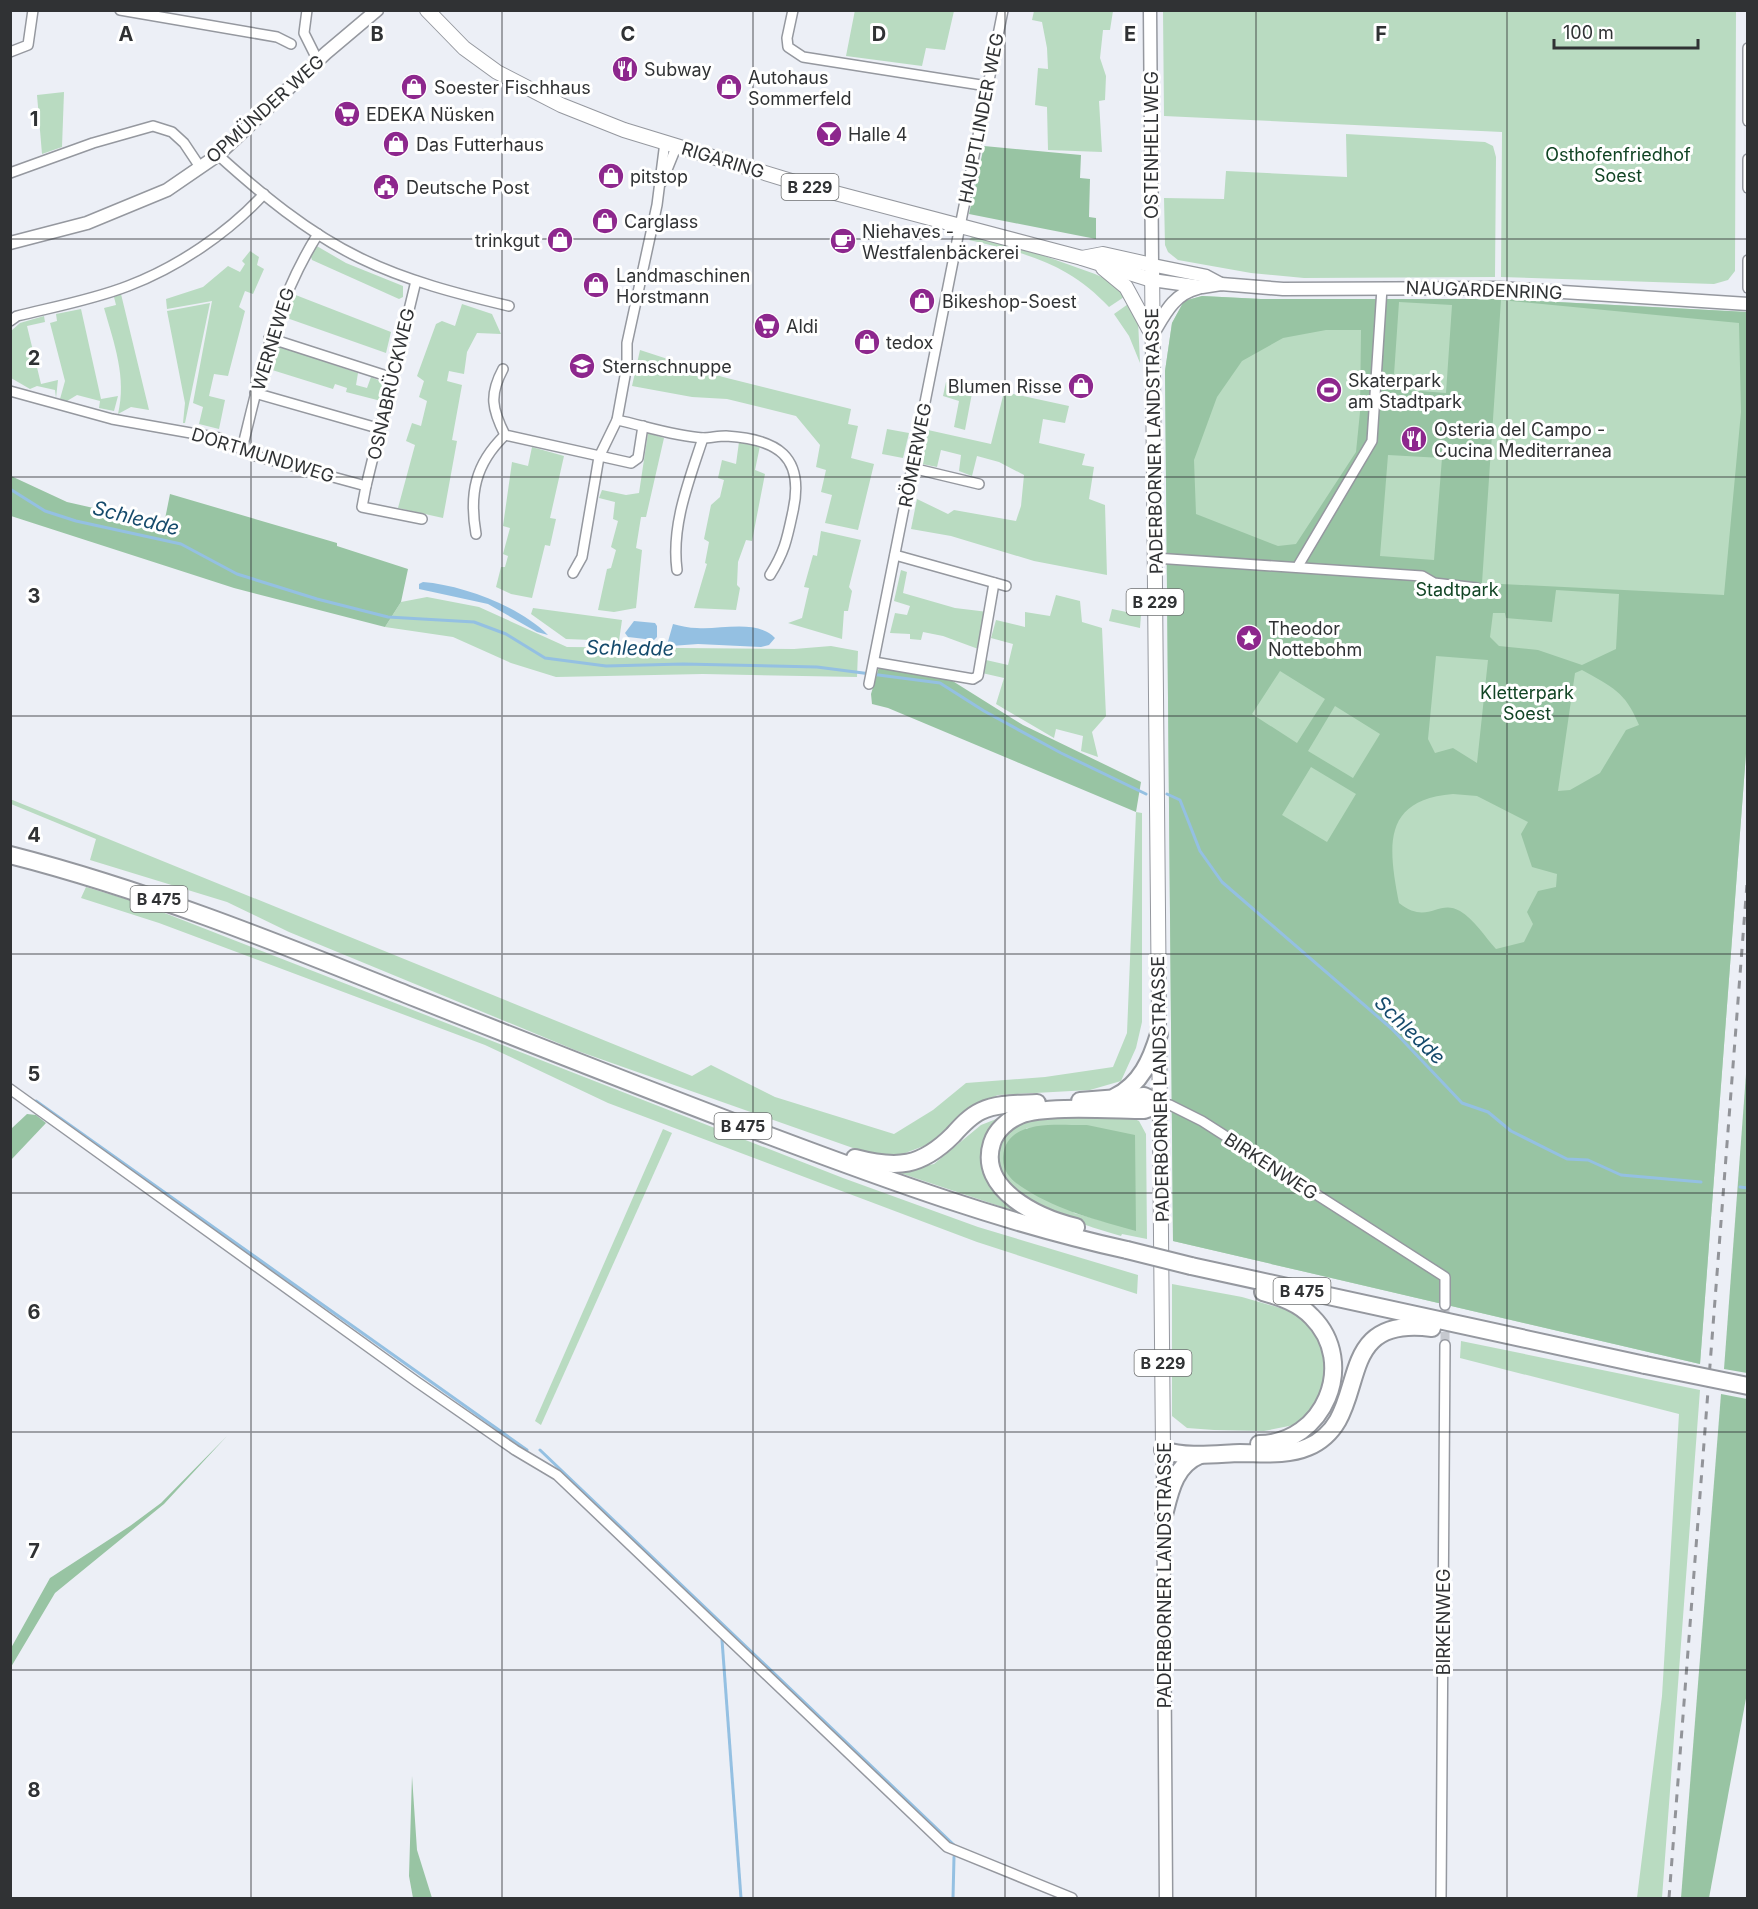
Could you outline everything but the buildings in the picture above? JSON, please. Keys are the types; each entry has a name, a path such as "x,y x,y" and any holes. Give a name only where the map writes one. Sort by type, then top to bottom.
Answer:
{"highway":[{"name":"B 475","path":"10,855 102,881 225,924 829,1158 976,1210 1191,1266 1748,1386"},
{"path":"1114,1097 1138,1079 1150,1059 1159,1034"},
{"path":"829,1158 847,1156 885,1164 904,1164 935,1151 972,1116 987,1108 1004,1104 1144,1096 1161,1104"},
{"path":"1120,1249 1096,1233 1049,1218 1015,1199 1003,1189 990,1165 993,1140 1006,1123 1026,1113 1144,1110 1161,1104"},
{"path":"1163,1450 1176,1444 1264,1444 1282,1441 1296,1435 1316,1419 1329,1397 1333,1383 1333,1359 1326,1336 1316,1321 1289,1301 1241,1286 1222,1273"},
{"path":"1163,1450 1180,1455 1285,1453 1307,1447 1323,1438 1342,1414 1356,1365 1365,1349 1375,1338 1393,1329 1423,1327 1493,1339 1504,1334"},
{"path":"1164,1515 1179,1473 1191,1459 1202,1454"}],"main road":[{"name":"OPMÜNDER WEG","path":"10,243 87,223 167,190 218,154 318,61 377,10"},
{"name":"RIGARING","path":"427,10 464,48 523,87 579,112 801,184 1082,258 1101,266 1152,280"},
{"name":"OSTENHELLWEG","path":"1150,10 1152,280"},
{"name":"RIGARING","path":"1082,258 1103,254 1152,265"},
{"name":"NAUGARDENRING","path":"1152,265 1206,276 1221,284"},
{"path":"1101,266 1126,287 1152,335 1173,301 1189,290 1202,287"},
{"name":"NAUGARDENRING","path":"1152,280 1202,287 1221,284 1283,289 1498,288 1748,304"},
{"name":"PADERBORNER LANDSTRASSE","path":"1152,280 1161,1104 1166,1899"}],"street":[{"path":"10,52 28,45 33,10"},
{"path":"120,10 179,15 277,37 291,44"},
{"path":"307,10 304,33 318,61"},
{"path":"793,10 787,38 788,48 803,57 987,86"},
{"name":"HAUPTLINDER WEG","path":"961,227 1003,10"},
{"path":"1748,48 1748,121"},
{"path":"10,173 93,143 153,126 172,132 184,143 200,167"},
{"path":"573,573 582,557 599,457 617,420 627,365 627,343 659,189 671,143"},
{"path":"218,154 264,194 318,234 358,257 416,281 509,306"},
{"path":"1748,159 1748,188"},
{"path":"10,321 16,316 128,286 182,260 226,228 264,194"},
{"name":"RÖMERWEG","path":"869,684 961,227"},
{"name":"WERNEWEG","path":"242,449 270,338 291,279 318,234"},
{"path":"1748,260 1748,288"},
{"name":"OSNABRÜCKWEG","path":"366,486 416,281"},
{"path":"1298,566 1372,441 1382,288"},
{"path":"270,338 393,378"},
{"path":"503,369 493,388 495,415 505,435"},
{"name":"DORTMUNDWEG","path":"10,391 112,419 219,438 256,456 366,486"},
{"path":"255,393 321,414 381,429"},
{"path":"617,420 703,438 722,436 751,439 778,448 793,465 797,492 785,551 770,576"},
{"path":"505,435 632,463 638,458 643,426"},
{"path":"476,534 472,509 476,478 489,450 505,435"},
{"path":"677,570 674,546 678,519 703,438"},
{"path":"912,468 979,484"},
{"path":"366,486 362,507 422,519"},
{"path":"895,555 1006,586"},
{"path":"1155,558 1422,576 1434,583 1477,588"},
{"path":"874,662 973,679 978,676 994,583"},
{"path":"10,1089 426,1389 515,1450 557,1475 947,1847 1072,1899"},
{"name":"BIRKENWEG","path":"1161,1104 1170,1105 1202,1121 1445,1277 1445,1305"},
{"name":"BIRKENWEG","path":"1441,1899 1445,1345"}],"green space":[{"path":"855,10 954,11 945,50 926,48 922,66 846,56"},
{"path":"1034,11 1113,11 1110,30 1103,30 1100,58 1106,76 1105,100 1099,101 1102,152 1048,150 1047,107 1035,105 1038,68 1048,69 1047,48 1042,22 1032,20"},
{"name":"Osthofenfriedhof Soest","path":"1163,11 1736,11 1735,271 1728,280 1714,284 1501,277 1502,132 1164,116"},
{"path":"64,92 62,147 42,154 37,95"},
{"path":"1346,134 1485,142 1493,146 1496,157 1495,277 1304,278 1251,273 1178,260 1168,252 1165,245 1164,198 1224,199 1226,171 1347,177"},
{"path":"984,146 1081,155 1080,178 1090,179 1089,217 1096,218 1096,239 969,214"},
{"path":"973,236 1025,249 1095,274 1115,283 1127,295 1109,307 1094,292 1061,270 1027,255 969,240"},
{"path":"315,245 346,263 403,286 403,297 399,299 312,260 310,254"},
{"path":"250,251 259,257 257,265 264,269 253,294 245,291 239,307 245,311 228,376 214,374 209,396 225,400 219,429 199,424 203,407 193,403 212,301 167,309 166,299 203,287 228,266 240,272 245,264 242,261"},
{"path":"121,294 149,410 131,407 118,414 120,374 104,308 116,305 114,297"},
{"path":"293,294 391,332 386,353 284,317"},
{"name":"Stadtpark","path":"1202,296 1261,299 1500,299 1747,312 1747,740 1700,1364 1173,1241 1165,371 1172,323 1184,301"},
{"name":"Stadtpark","path":"1202,296 1261,299 1500,299 1747,312 1747,740 1700,1364 1173,1241 1165,371 1172,323 1184,301","holes":["1501,300 1739,323 1741,412 1724,595 1482,583","1399,302 1452,305 1446,393 1393,389","1326,330 1361,330 1360,412 1356,452 1296,544 1278,546 1196,514 1194,460 1217,397 1242,361 1283,338","1388,455 1442,458 1434,560 1380,556","1556,590 1619,594 1616,649 1582,665 1538,650 1499,646 1490,637 1493,613 1505,613 1506,618 1552,622","1436,656 1488,660 1477,763 1453,748 1435,753 1428,739","1582,670 1602,681 1623,697 1639,725 1626,730 1600,773 1570,790 1558,791 1575,673","1280,671 1325,699 1297,743 1252,714","1335,706 1380,734 1353,778 1308,751","1311,767 1356,794 1327,842 1282,815","1453,794 1477,796 1528,822 1521,834 1532,867 1557,874 1556,887 1538,891 1527,912 1533,924 1524,942 1496,949 1475,923 1460,911 1445,908 1418,912 1399,903 1393,863 1393,845 1395,829 1402,816 1413,806 1430,798"]},
{"path":"1131,302 1138,320 1140,363 1129,336 1114,314"},
{"path":"210,303 185,423 183,423 185,403 167,311"},
{"path":"462,304 492,314 501,334 477,333 467,352 464,374 449,371 447,381 462,385 452,440 457,441 443,518 398,508 415,445 406,441 412,423 421,426 427,401 419,397 424,381 417,376 436,324 442,321 455,326"},
{"path":"81,309 101,399 118,396 114,411 99,408 100,401 77,395 67,401 60,399 65,381 50,323 57,321 56,314"},
{"path":"44,316 45,322 27,326 41,384 58,380 56,398 55,390 37,386 30,389 11,378 11,331 20,323"},
{"path":"275,345 358,373 356,385 367,388 371,377 385,383 381,401 346,392 347,388 335,384 333,389 269,369"},
{"path":"640,350 723,377 851,409 848,424 858,426 851,458 874,464 858,530 825,523 832,495 821,492 826,470 816,467 820,445 796,416 727,399 692,397 632,386"},
{"path":"946,382 973,388 965,430 954,427 959,401 943,396"},
{"path":"1004,392 1069,406 1065,423 1043,419 1039,443 1085,454 1082,465 1094,467 1089,499 1105,505 1107,575 1034,561 951,536 911,529 917,499 948,514 954,510 1016,521 1021,506 1024,475 999,462 977,456 972,476 959,471 961,455 941,450 937,467 922,464 928,430 991,444"},
{"path":"887,429 909,433 903,458 882,454"},
{"path":"648,433 664,438 646,517 641,517 636,548 642,550 636,608 614,612 598,610 607,569 611,568 616,550 611,547 618,521 613,519 615,502 599,498 602,490 626,495 639,493"},
{"path":"739,442 760,446 755,470 765,474 752,541 746,540 738,562 737,585 740,588 736,610 694,608 707,564 705,563 709,542 704,539 711,505 720,497 724,480 718,478 722,460 736,464"},
{"path":"532,447 564,456 550,518 556,519 550,546 545,545 532,598 511,594 496,587 501,567 505,567 508,556 503,554 510,528 503,526 512,462 528,466"},
{"path":"11,476 67,502 164,524 170,494 337,543 337,546 408,569 401,602 385,627 234,588 11,516"},
{"path":"821,531 861,540 849,587 852,591 848,611 844,611 842,639 788,623 802,618 809,588 804,587 813,555 817,556"},
{"path":"901,570 907,572 903,593 955,608 988,612 981,650 943,636 923,632 921,640 910,639 910,634 890,633 895,613 907,615 910,606 894,601"},
{"path":"1056,595 1080,601 1082,622 1102,628 1106,716 1092,732 1098,757 1081,751 1083,736 1056,729 1054,738 996,704 1004,678 982,673 986,660 1008,665 1013,644 991,638 996,620 1025,627 1025,612 1050,616"},
{"path":"427,597 479,607 567,647 794,649 831,646 858,651 857,677 703,674 556,677 511,663 453,637 385,627 401,602"},
{"path":"533,608 622,620 619,641 566,639 531,614"},
{"path":"1112,609 1141,615 1140,628 1109,621"},
{"path":"879,667 943,675 1023,725 1141,782 1136,812 888,708 872,704 871,694"},
{"path":"10,799 692,1076 711,1065 775,1097 894,1134 933,1110 966,1083 1045,1077 1113,1067 1127,1033 1136,812 1142,813 1142,1022 1136,1048 1121,1081 1090,1090 998,1095 969,1108 929,1144 900,1155 870,1154 575,1050 289,932 227,902 90,860 96,839 11,804"},
{"path":"86,887 139,903 843,1178 978,1227 1138,1275 1137,1294 977,1242 608,1103 485,1045 159,923 81,898"},
{"path":"1747,1061 1748,1373 1724,1369"},
{"path":"27,1114 36,1115 46,1123 11,1160 11,1129"},
{"path":"1009,1114 988,1134 981,1156 985,1175 1000,1198 1029,1216 897,1172 934,1164 981,1125"},
{"path":"1035,1116 1130,1117 1139,1121 1146,1134 1147,1239 1122,1234 1121,1236 1075,1221 1005,1186 995,1147 1011,1125","holes":["1087,1125 1136,1230 1074,1213 1026,1128"]},
{"path":"1087,1125 1135,1135 1136,1231 1051,1203 1021,1186 1006,1172 1003,1157 1006,1144 1014,1135 1036,1126"},
{"path":"663,1129 672,1133 541,1425 535,1421"},
{"path":"1172,1284 1242,1297 1294,1312 1310,1325 1322,1343 1327,1367 1316,1408 1299,1424 1264,1431 1187,1428 1172,1416"},
{"path":"1461,1341 1700,1390 1662,1898 1637,1898 1662,1696 1679,1414 1460,1358"},
{"path":"1721,1394 1747,1399 1747,1693 1709,1898 1681,1898"},
{"path":"227,1436 164,1504 55,1593 11,1667 11,1648 50,1578 161,1503"},
{"path":"412,1776 417,1850 432,1898 413,1898 409,1876"}],"water":[{"path":"423,582 455,587 506,606 548,635 537,632 488,604 419,589 419,584"},
{"path":"634,621 655,623 657,637 654,640 628,637 625,633"},
{"path":"673,624 694,628 748,627 767,632 775,638 769,645 761,647 698,644 671,646 667,645"}],"waterway":[{"name":"Schledde","path":"10,489 45,511 76,521 181,544 237,574 317,599 388,617 474,622 506,634 545,658 606,666 683,664 817,667 940,683 984,711 1061,753 1146,794"},
{"name":"Schledde","path":"1167,794 1180,800 1200,851 1222,882 1392,1029 1462,1103 1488,1112 1511,1131 1567,1159 1588,1160 1621,1175 1701,1182"},
{"path":"36,1101 527,1450"},
{"name":"Schledde","path":"1740,1187 1748,1188"},
{"path":"540,1450 954,1845"},
{"path":"722,1640 741,1898"},
{"path":"953,1898 954,1857"}],"tunnel":[{"path":"1445,1305 1445,1345"}],"railway":[{"path":"1669,1898 1748,871"}],"place":[{"name":"Subway","path":"625,69"},
{"name":"Soester Fischhaus","path":"414,87"},
{"name":"Autohaus Sommerfeld","path":"729,87"},
{"name":"EDEKA Nüsken","path":"347,114"},
{"name":"Halle 4","path":"829,134"},
{"name":"Das Futterhaus","path":"396,144"},
{"name":"pitstop","path":"611,176"},
{"name":"Deutsche Post","path":"386,187"},
{"name":"Carglass","path":"605,221"},
{"name":"trinkgut","path":"560,240"},
{"name":"Niehaves - Westfalenbäckerei","path":"843,241"},
{"name":"Landmaschinen Horstmann","path":"596,285"},
{"name":"Bikeshop-Soest","path":"922,301"},
{"name":"Aldi","path":"767,326"},
{"name":"tedox","path":"867,342"},
{"name":"Sternschnuppe","path":"582,366"},
{"name":"Blumen Risse","path":"1081,386"},
{"name":"Skaterpark am Stadtpark","path":"1329,390"},
{"name":"Osteria del Campo - Cucina Mediterranea","path":"1414,439"},
{"name":"Theodor Nottebohm","path":"1249,638"}],"park label":[{"name":"Kletterpark Soest","path":"1527,702"}]}
